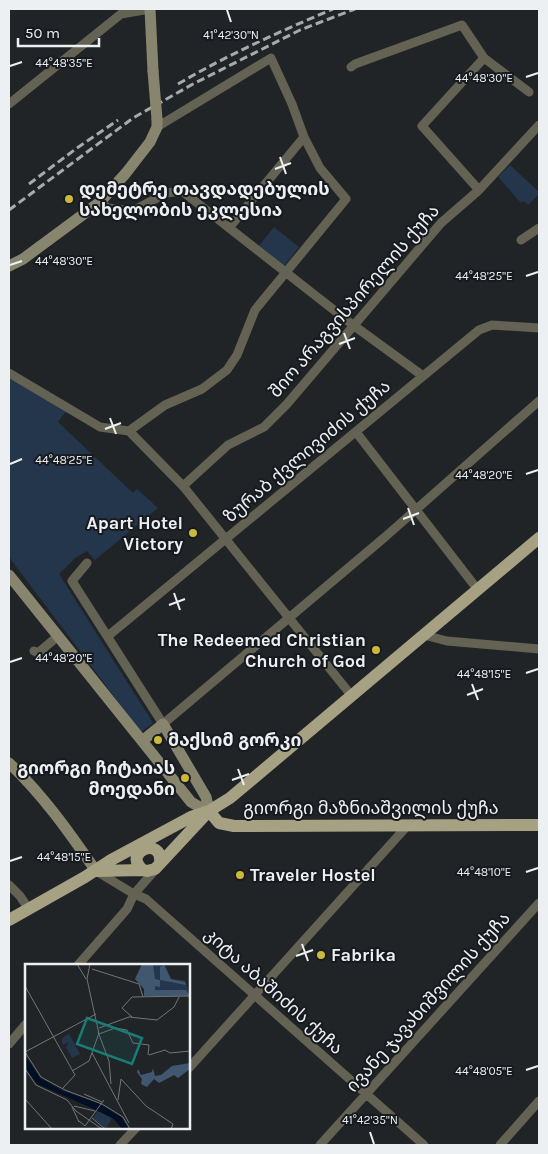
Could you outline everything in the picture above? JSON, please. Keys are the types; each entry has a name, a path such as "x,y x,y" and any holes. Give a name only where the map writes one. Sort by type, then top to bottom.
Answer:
{"main road":[{"path":"9,920 96,871 194,821 226,800 539,538"},
{"path":"194,821 220,823 218,814 226,800"},
{"name":"გიორგი მაზნიაშვილის ქუჩა","path":"208,811 223,825 234,826 539,825"},
{"path":"96,871 152,867 186,837 194,821"},
{"path":"150,843 160,855 152,867"},
{"path":"150,843 137,855 137,863 152,867"}],"street":[{"path":"9,266 23,259 100,202 150,142 157,123 150,9 120,11 10,100"},
{"path":"351,67 354,64 462,25 484,58 529,92"},
{"path":"129,431 165,405 202,389 227,370 237,355 255,310 346,199 320,168 304,137 292,104 271,58 157,123"},
{"path":"479,190 422,126 484,58"},
{"name":"შიო არაგვისპირელის ქუჩა","path":"183,486 228,445 264,427 287,404 441,223 479,190 539,125"},
{"path":"229,228 304,137"},
{"path":"100,202 108,208 133,211 166,193 182,191 353,325 423,376"},
{"path":"521,240 539,228"},
{"name":"ზურაბ ქვლივიძის ქუჩა","path":"108,636 479,330 492,325 539,328"},
{"path":"9,373 100,427 129,431 183,486 351,695"},
{"path":"142,741 289,619 538,405"},
{"path":"356,432 478,590"},
{"path":"88,563 72,580 163,724 206,797 208,811"},
{"path":"9,575 191,802 194,821"},
{"path":"424,635 447,642 539,649"},
{"path":"34,651 38,653 58,636"},
{"path":"9,763 25,778 56,814 96,871"},
{"path":"191,802 208,811"},
{"path":"190,1067 408,825"},
{"path":"79,964 127,908 152,867"},
{"name":"კიტა აბაშიძის ქუჩა","path":"96,871 134,894 146,899 424,1145"},
{"path":"9,885 28,908"},
{"name":"ივანე ჯავახიშვილის ქუჩა","path":"320,1145 539,903"},
{"path":"9,1044 25,1025"},
{"path":"500,1145 539,1101"},
{"path":"120,1145 135,1129"}],"shaded area":[{"path":"510,165 539,192 528,205 524,201 521,203 498,177"},
{"path":"274,227 299,247 284,266 259,246"},
{"path":"12,379 67,410 58,422 133,493 137,489 158,508 95,560 87,551 75,558 59,574 153,723 141,732 9,557 9,380"}],"railway":[{"path":"178,84 254,44 333,9"},
{"path":"9,210 133,118 193,84 300,30 355,9"},
{"path":"29,184 118,120"}],"place":[{"name":"დემეტრე თავდადებულის სახელობის ეკლესია","path":"69,199"},
{"name":"Apart Hotel Victory","path":"193,533"},
{"name":"The Redeemed Christian Church of God","path":"376,650"},
{"name":"მაქსიმ გორკი","path":"158,740"},
{"name":"გიორგი ჩიტაიას მოედანი","path":"185,778"},
{"name":"Traveler Hostel","path":"240,875"},
{"name":"Fabrika","path":"321,955"}]}
